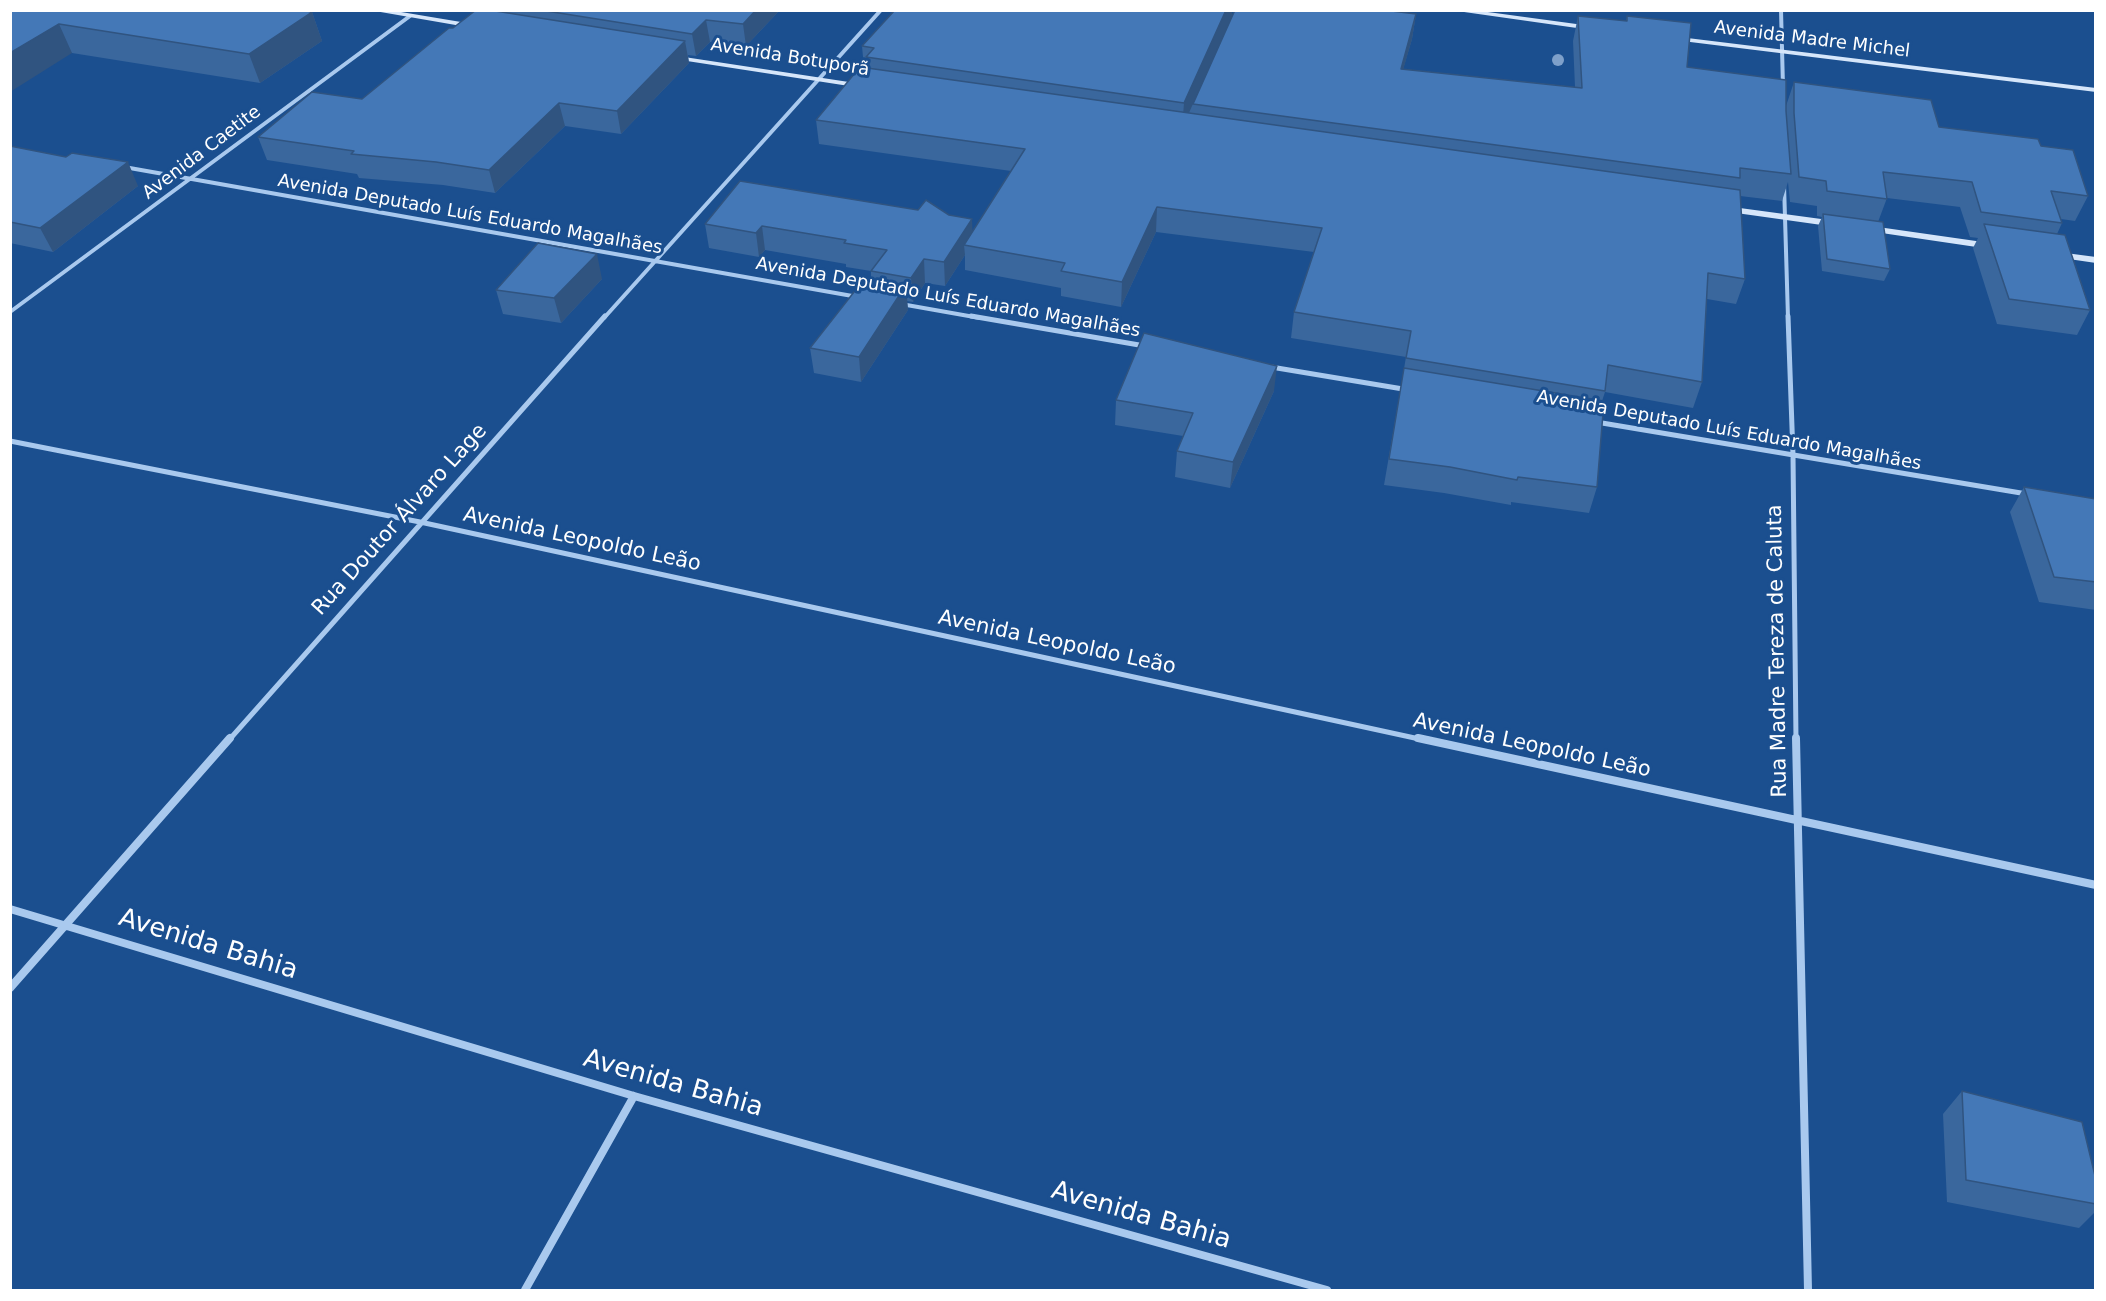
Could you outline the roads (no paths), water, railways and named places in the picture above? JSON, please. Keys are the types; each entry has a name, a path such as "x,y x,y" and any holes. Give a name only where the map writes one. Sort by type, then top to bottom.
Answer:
{"street":[{"path":"372,10 477,27"},
{"name":"Rua Doutor Álvaro Lage","path":"10,988 420,522 653,262 821,80 881,10"},
{"path":"1452,10 1606,30"},
{"path":"1780,10 1783,52 1782,94"},
{"name":"Avenida Caetite","path":"10,312 410,16"},
{"name":"Avenida Madre Michel","path":"1665,37 2096,90"},
{"name":"Avenida Botuporã","path":"670,57 868,87"},
{"name":"Avenida Deputado Luís Eduardo Magalhães","path":"111,165 864,298"},
{"name":"Rua Madre Tereza de Caluta","path":"1784,172 1793,455 1797,821 1808,1290"},
{"path":"1716,208 1846,226"},
{"path":"1858,228 2000,247"},
{"path":"2043,253 2096,260"},
{"name":"Avenida Deputado Luís Eduardo Magalhães","path":"900,304 1146,346"},
{"path":"1264,366 1417,392"},
{"name":"Avenida Deputado Luís Eduardo Magalhães","path":"1593,421 2037,496"},
{"name":"Avenida Leopoldo Leão","path":"10,441 420,522 2096,885"},
{"name":"Avenida Bahia","path":"10,909 634,1096 1327,1290"},
{"path":"525,1290 634,1096"}]}
